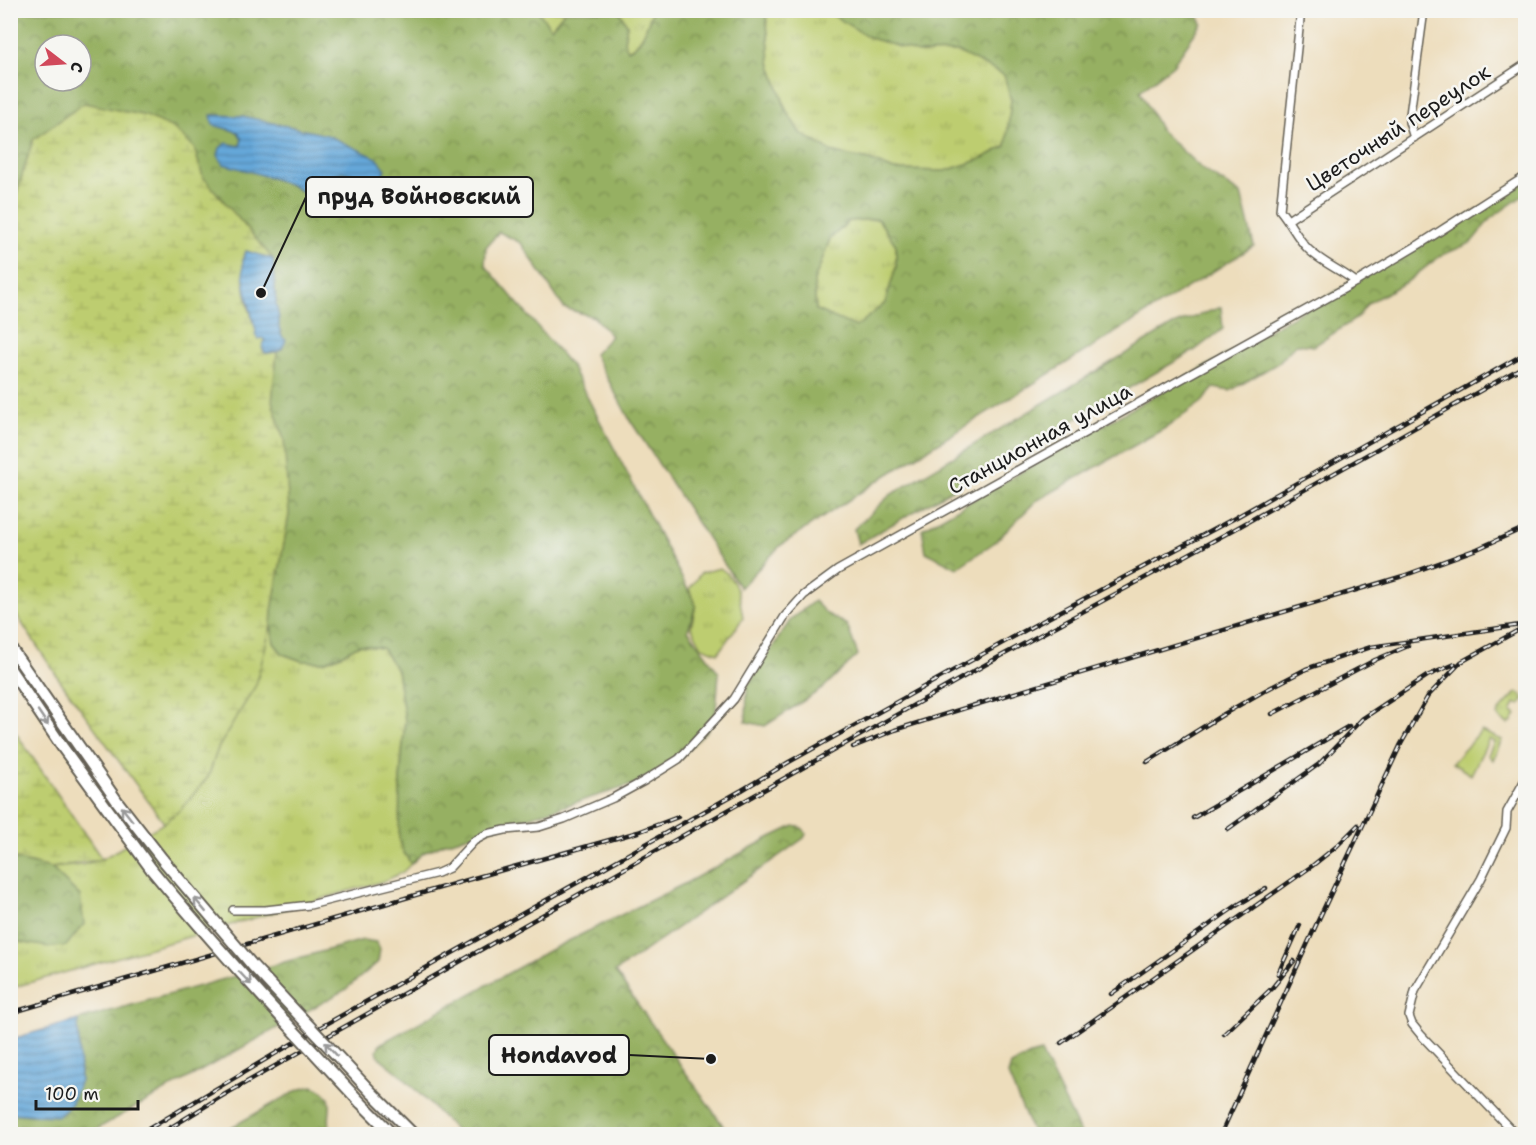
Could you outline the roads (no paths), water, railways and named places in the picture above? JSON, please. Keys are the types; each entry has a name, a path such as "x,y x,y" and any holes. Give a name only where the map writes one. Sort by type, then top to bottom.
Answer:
{"highway":[{"path":"10,647 111,793 163,860 253,966 413,1134"},
{"path":"10,669 63,748 152,870 212,942 392,1134"}],"street":[{"path":"1301,10 1280,210 1307,248 1356,282"},
{"path":"1414,138 1409,122 1424,10"},
{"name":"Цветочный переулок","path":"1288,220 1526,64"},
{"name":"Станционная улица","path":"233,910 265,910 310,905 438,873 449,868 474,841 487,834 539,827 564,819 625,791 679,759 734,699 785,616 804,595 838,570 1356,282 1526,176"},
{"path":"1515,1134 1421,1035 1409,1016 1415,991 1481,879 1506,828 1507,813 1526,778"}],"water":[{"path":"211,115 242,116 327,135 377,158 386,169 380,179 342,172 332,175 333,186 354,205 350,209 332,207 282,182 223,164 218,155 220,148 226,143 240,146 242,139 238,132 213,125"},
{"path":"246,251 273,259 279,328 282,337 286,340 283,347 275,352 265,353 262,348 265,340 258,339 255,335 244,277 243,257"},
{"path":"78,1020 80,1080 72,1103 59,1116 11,1113 11,1039"}],"railway":[{"path":"140,1134 305,1036 789,762 1033,626 1233,519 1526,353"},
{"path":"160,1134 222,1096 990,662 1235,529 1526,365"},
{"path":"853,747 895,730 965,708 1403,576 1477,549 1526,527"},
{"path":"1147,762 1224,714 1306,669 1371,647 1520,625"},
{"path":"1221,1134 1401,744 1428,696 1461,662 1526,626"},
{"path":"1272,714 1375,660 1408,646"},
{"path":"1228,829 1319,764 1362,719 1427,676 1455,664"},
{"path":"1193,818 1349,726"},
{"path":"10,1013 638,832 678,817"},
{"path":"1061,1043 1312,866 1358,825"},
{"path":"1111,994 1236,906 1266,888"},
{"path":"1278,974 1300,925"},
{"path":"1224,1034 1272,988 1294,961"}],"place":[{"name":"пруд Войновский","path":"261,293"},
{"name":"Hondavod","path":"711,1059"}]}
